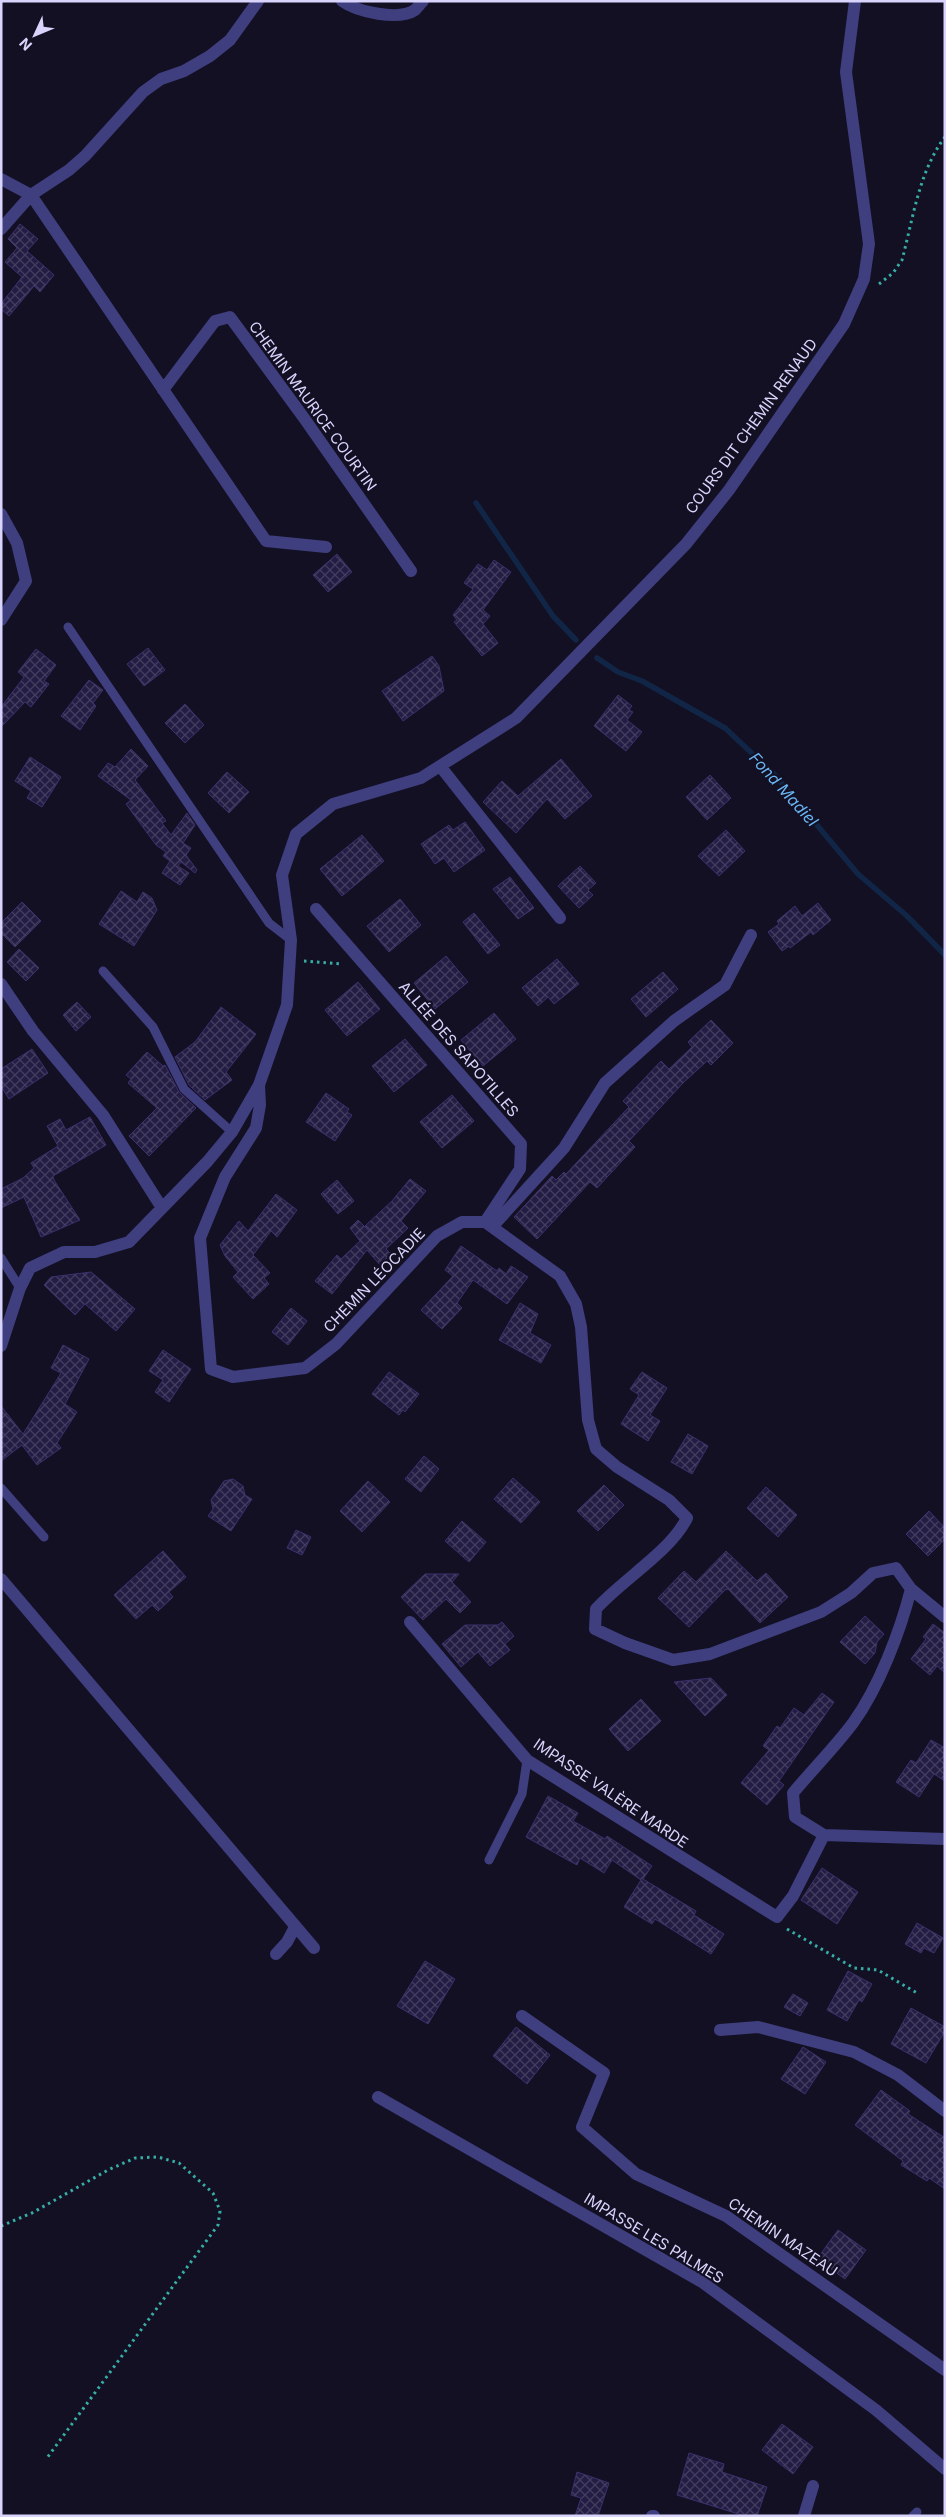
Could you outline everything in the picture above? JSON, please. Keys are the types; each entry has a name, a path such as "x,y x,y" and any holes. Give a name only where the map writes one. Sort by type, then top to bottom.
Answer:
{"street":[{"path":"1,229 31,195 86,156 149,88 161,79 184,71 210,56 230,40 258,1"},
{"path":"342,1 372,12 392,15 414,11 422,1"},
{"name":"COURS DIT CHEMIN RENAUD","path":"1,1346 20,1288 30,1268 64,1252 94,1252 128,1242 207,1162 232,1132 259,1085 287,1005 292,960 282,875 296,834 333,804 421,778 516,718 686,544 729,490 844,324 864,279 869,244 846,72 855,1"},
{"path":"1,179 31,195 266,541 326,547"},
{"name":"CHEMIN MAURICE COURTIN","path":"163,390 215,321 230,318 304,418 411,571"},
{"path":"1,514 17,543 26,581 1,620"},
{"path":"440,766 560,918"},
{"name":"ALLÉE DES SAPOTILLES","path":"316,910 521,1144 520,1169 489,1224"},
{"path":"751,935 725,985 674,1020 605,1083 564,1148 489,1224 560,1276 576,1304 581,1327 588,1420 596,1449 617,1467 669,1500 687,1518 679,1534 612,1591 596,1609 595,1630 673,1660 710,1654 820,1612 850,1593 873,1574 896,1568 911,1589 945,1617"},
{"path":"1,984 33,1031 103,1115 162,1208"},
{"name":"CHEMIN LÉOCADIE","path":"259,1085 260,1105 256,1128 225,1177 200,1238 211,1369 233,1377 305,1368 336,1344 437,1236 462,1222 489,1224"},
{"path":"1,1579 314,1948"},
{"path":"911,1589 904,1614 875,1685 854,1722 793,1793 795,1817 824,1835 945,1839"},
{"name":"IMPASSE VALÈRE MARDE","path":"410,1622 527,1760 777,1918"},
{"path":"777,1918 793,1896 824,1835"},
{"path":"276,1954 287,1942 295,1927"},
{"name":"CHEMIN MAZEAU","path":"522,2016 604,2073 582,2127 636,2174 726,2216 945,2370"},
{"path":"720,2030 758,2027 854,2052 898,2075 945,2111"},
{"name":"IMPASSE LES PALMES","path":"378,2097 702,2282 876,2410 945,2469"},
{"path":"804,2516 813,2486"}],"lane":[{"path":"68,627 269,923 291,940"},
{"path":"103,971 153,1028 184,1089 232,1132"},
{"path":"1,1258 20,1288"},
{"path":"1,1488 44,1537"},
{"path":"489,1860 522,1794 527,1760"}],"path":[{"path":"872,290 893,273 902,260 927,169 945,137"},
{"path":"292,960 341,964 356,955"},
{"path":"777,1918 784,1928 854,1968 878,1970 918,1993"},
{"path":"1,2226 32,2213 108,2170 135,2158 158,2157 180,2163 213,2193 220,2212 218,2225 47,2458"}],"building":[{"path":"20,224 38,239 27,251 54,275 40,292 34,286 9,316 1,309 1,304 22,277 5,262 17,248 8,239"},
{"path":"337,554 352,572 328,592 313,575"},
{"path":"494,560 511,572 483,610 490,616 483,624 498,643 482,656 454,622 457,620 453,615 473,589 464,583 478,564 487,570"},
{"path":"148,648 165,670 144,686 127,664"},
{"path":"36,649 56,665 44,681 49,684 31,707 25,702 1,727 1,707 24,677 18,672"},
{"path":"432,656 439,666 444,691 403,721 382,691"},
{"path":"89,680 103,690 93,703 96,706 80,730 61,716"},
{"path":"618,695 632,706 629,710 633,712 627,720 642,732 626,751 594,726"},
{"path":"185,704 204,725 185,743 165,723"},
{"path":"131,749 148,766 135,780 166,821 162,823 171,835 187,813 195,825 183,843 191,848 186,855 197,870 195,873 181,862 178,866 189,873 180,885 162,873 170,861 163,856 166,852 156,845 126,804 131,800 98,776 108,763 115,767"},
{"path":"30,757 61,777 42,807 27,798 31,791 15,781"},
{"path":"561,759 592,796 565,819 547,799 516,833 483,802 502,781 518,796"},
{"path":"227,772 249,792 229,813 208,793"},
{"path":"710,775 731,798 707,820 686,797"},
{"path":"465,822 485,850 454,872 444,858 435,864 421,844 449,825 453,830"},
{"path":"726,830 745,851 719,876 698,856"},
{"path":"362,835 384,861 342,896 320,869"},
{"path":"580,866 596,883 588,890 593,895 579,908 558,886"},
{"path":"510,877 534,908 518,919 493,889"},
{"path":"121,891 137,902 143,892 152,898 157,910 134,946 99,924"},
{"path":"400,899 421,925 389,952 367,926"},
{"path":"22,902 41,921 15,947 1,933 1,923"},
{"path":"818,903 831,920 813,935 811,932 790,948 789,946 782,951 768,932 779,924 777,921 795,906 802,916"},
{"path":"474,913 500,945 488,954 463,922"},
{"path":"19,949 39,968 26,981 7,962"},
{"path":"446,956 468,982 435,1009 414,983"},
{"path":"557,959 579,984 554,1004 548,997 538,1006 522,988"},
{"path":"663,972 678,989 646,1017 631,999"},
{"path":"358,982 380,1009 347,1036 325,1010"},
{"path":"77,1002 91,1017 76,1031 63,1015"},
{"path":"221,1007 256,1034 226,1072 232,1080 205,1100 189,1085 175,1057 195,1042"},
{"path":"494,1013 516,1039 483,1066 461,1040"},
{"path":"711,1020 733,1043 711,1065 707,1061 684,1082 629,1141 635,1147 597,1188 590,1182 537,1239 514,1217 552,1176 556,1180 564,1172 566,1174 629,1107 623,1101 661,1061 669,1069 692,1047 688,1042"},
{"path":"405,1039 427,1065 394,1092 372,1066"},
{"path":"32,1049 48,1073 9,1099 1,1086 1,1069"},
{"path":"147,1052 163,1066 165,1065 179,1092 196,1108 149,1156 129,1136 157,1108 128,1083 131,1079 126,1075"},
{"path":"326,1093 349,1109 347,1112 352,1115 335,1141 306,1122"},
{"path":"452,1095 474,1121 442,1148 420,1122"},
{"path":"90,1117 106,1145 53,1176 80,1220 41,1237 24,1197 1,1208 1,1189 23,1178 34,1168 31,1163 58,1146 47,1126 60,1119 66,1130"},
{"path":"410,1179 426,1191 401,1221 408,1228 386,1249 391,1254 380,1265 367,1250 332,1294 315,1281 337,1255 341,1259 360,1241 350,1228 358,1220 370,1232 365,1226 392,1201"},
{"path":"337,1180 354,1201 338,1214 321,1194"},
{"path":"276,1194 297,1210 277,1237 271,1231 253,1255 270,1273 264,1278 269,1284 253,1299 233,1277 238,1272 225,1256 220,1245 239,1221 248,1231"},
{"path":"461,1246 497,1271 499,1268 506,1274 511,1266 528,1277 507,1304 473,1280 457,1303 462,1308 442,1329 421,1310 453,1276 445,1270"},
{"path":"91,1272 135,1309 116,1331 85,1304 75,1315 44,1285 51,1277"},
{"path":"520,1303 538,1314 530,1333 551,1345 541,1363 499,1340"},
{"path":"291,1308 307,1321 288,1345 272,1332"},
{"path":"63,1345 89,1359 65,1404 77,1412 57,1443 61,1448 37,1465 22,1445 1,1461 1,1406 23,1434 61,1373 51,1368"},
{"path":"163,1350 191,1369 169,1402 155,1392 163,1380 149,1371"},
{"path":"389,1372 419,1394 405,1412 403,1410 399,1415 372,1394"},
{"path":"642,1372 667,1388 650,1415 660,1421 648,1441 621,1424 639,1395 630,1389"},
{"path":"688,1434 708,1446 692,1474 671,1462"},
{"path":"424,1456 439,1469 421,1492 405,1479"},
{"path":"513,1478 540,1502 521,1523 494,1499"},
{"path":"233,1479 243,1486 245,1495 252,1499 231,1531 208,1516 213,1509 211,1500 224,1481"},
{"path":"368,1481 390,1502 362,1532 340,1511"},
{"path":"604,1485 624,1505 598,1531 577,1511"},
{"path":"766,1487 797,1515 778,1537 747,1508"},
{"path":"929,1511 945,1528 945,1539 928,1556 906,1534"},
{"path":"462,1521 486,1542 469,1562 445,1541"},
{"path":"296,1530 311,1537 302,1555 287,1548"},
{"path":"163,1551 186,1577 169,1592 173,1597 158,1611 152,1605 136,1619 114,1595"},
{"path":"726,1551 757,1581 766,1573 788,1597 760,1623 728,1589 689,1627 658,1598 684,1571 696,1582"},
{"path":"425,1574 459,1574 452,1582 471,1602 460,1613 446,1599 423,1620 401,1597"},
{"path":"865,1616 884,1634 877,1642 875,1653 865,1664 840,1642"},
{"path":"502,1622 514,1636 505,1644 510,1650 490,1666 478,1652 461,1667 442,1644 465,1625 498,1625"},
{"path":"933,1624 945,1633 945,1673 937,1666 930,1675 911,1659 926,1639 923,1637"},
{"path":"711,1678 727,1695 705,1716 674,1682"},
{"path":"822,1693 834,1702 779,1781 784,1785 767,1805 741,1783 769,1750 763,1746 777,1726 780,1728 794,1708 804,1715"},
{"path":"641,1699 661,1721 628,1751 609,1729"},
{"path":"931,1740 945,1748 945,1781 934,1774 919,1797 896,1782 911,1760 916,1763"},
{"path":"548,1796 578,1813 573,1821 605,1839 607,1836 652,1866 643,1879 696,1911 694,1915 724,1934 711,1954 655,1919 652,1924 624,1907 641,1880 612,1860 604,1873 580,1858 577,1865 526,1837"},
{"path":"822,1868 858,1892 837,1924 801,1900"},
{"path":"917,1923 943,1938 934,1953 924,1948 921,1953 905,1944"},
{"path":"425,1961 455,1979 428,2024 397,2006"},
{"path":"848,1971 872,1984 862,2002 859,2000 847,2021 827,2010"},
{"path":"793,1994 808,2003 800,2016 784,2007"},
{"path":"911,2008 945,2027 945,2031 926,2063 891,2044"},
{"path":"516,2027 550,2055 527,2084 493,2056"},
{"path":"803,2047 826,2062 805,2094 781,2079"},
{"path":"881,2090 910,2111 908,2114 945,2138 945,2189 929,2178 927,2181 901,2165 903,2161 855,2125"},
{"path":"838,2230 866,2250 845,2279 817,2259"},
{"path":"782,2424 813,2447 793,2474 762,2450"},
{"path":"689,2453 724,2464 722,2472 767,2487 757,2516 745,2516 677,2495"},
{"path":"577,2472 609,2483 598,2516 575,2516 581,2498 571,2495"}],"waterway":[{"name":"Fond Madiel","path":"476,503 553,616 576,640"},
{"name":"Fond Madiel","path":"597,658 618,672 642,681 725,728 775,775 858,874 907,916 945,955"}]}
